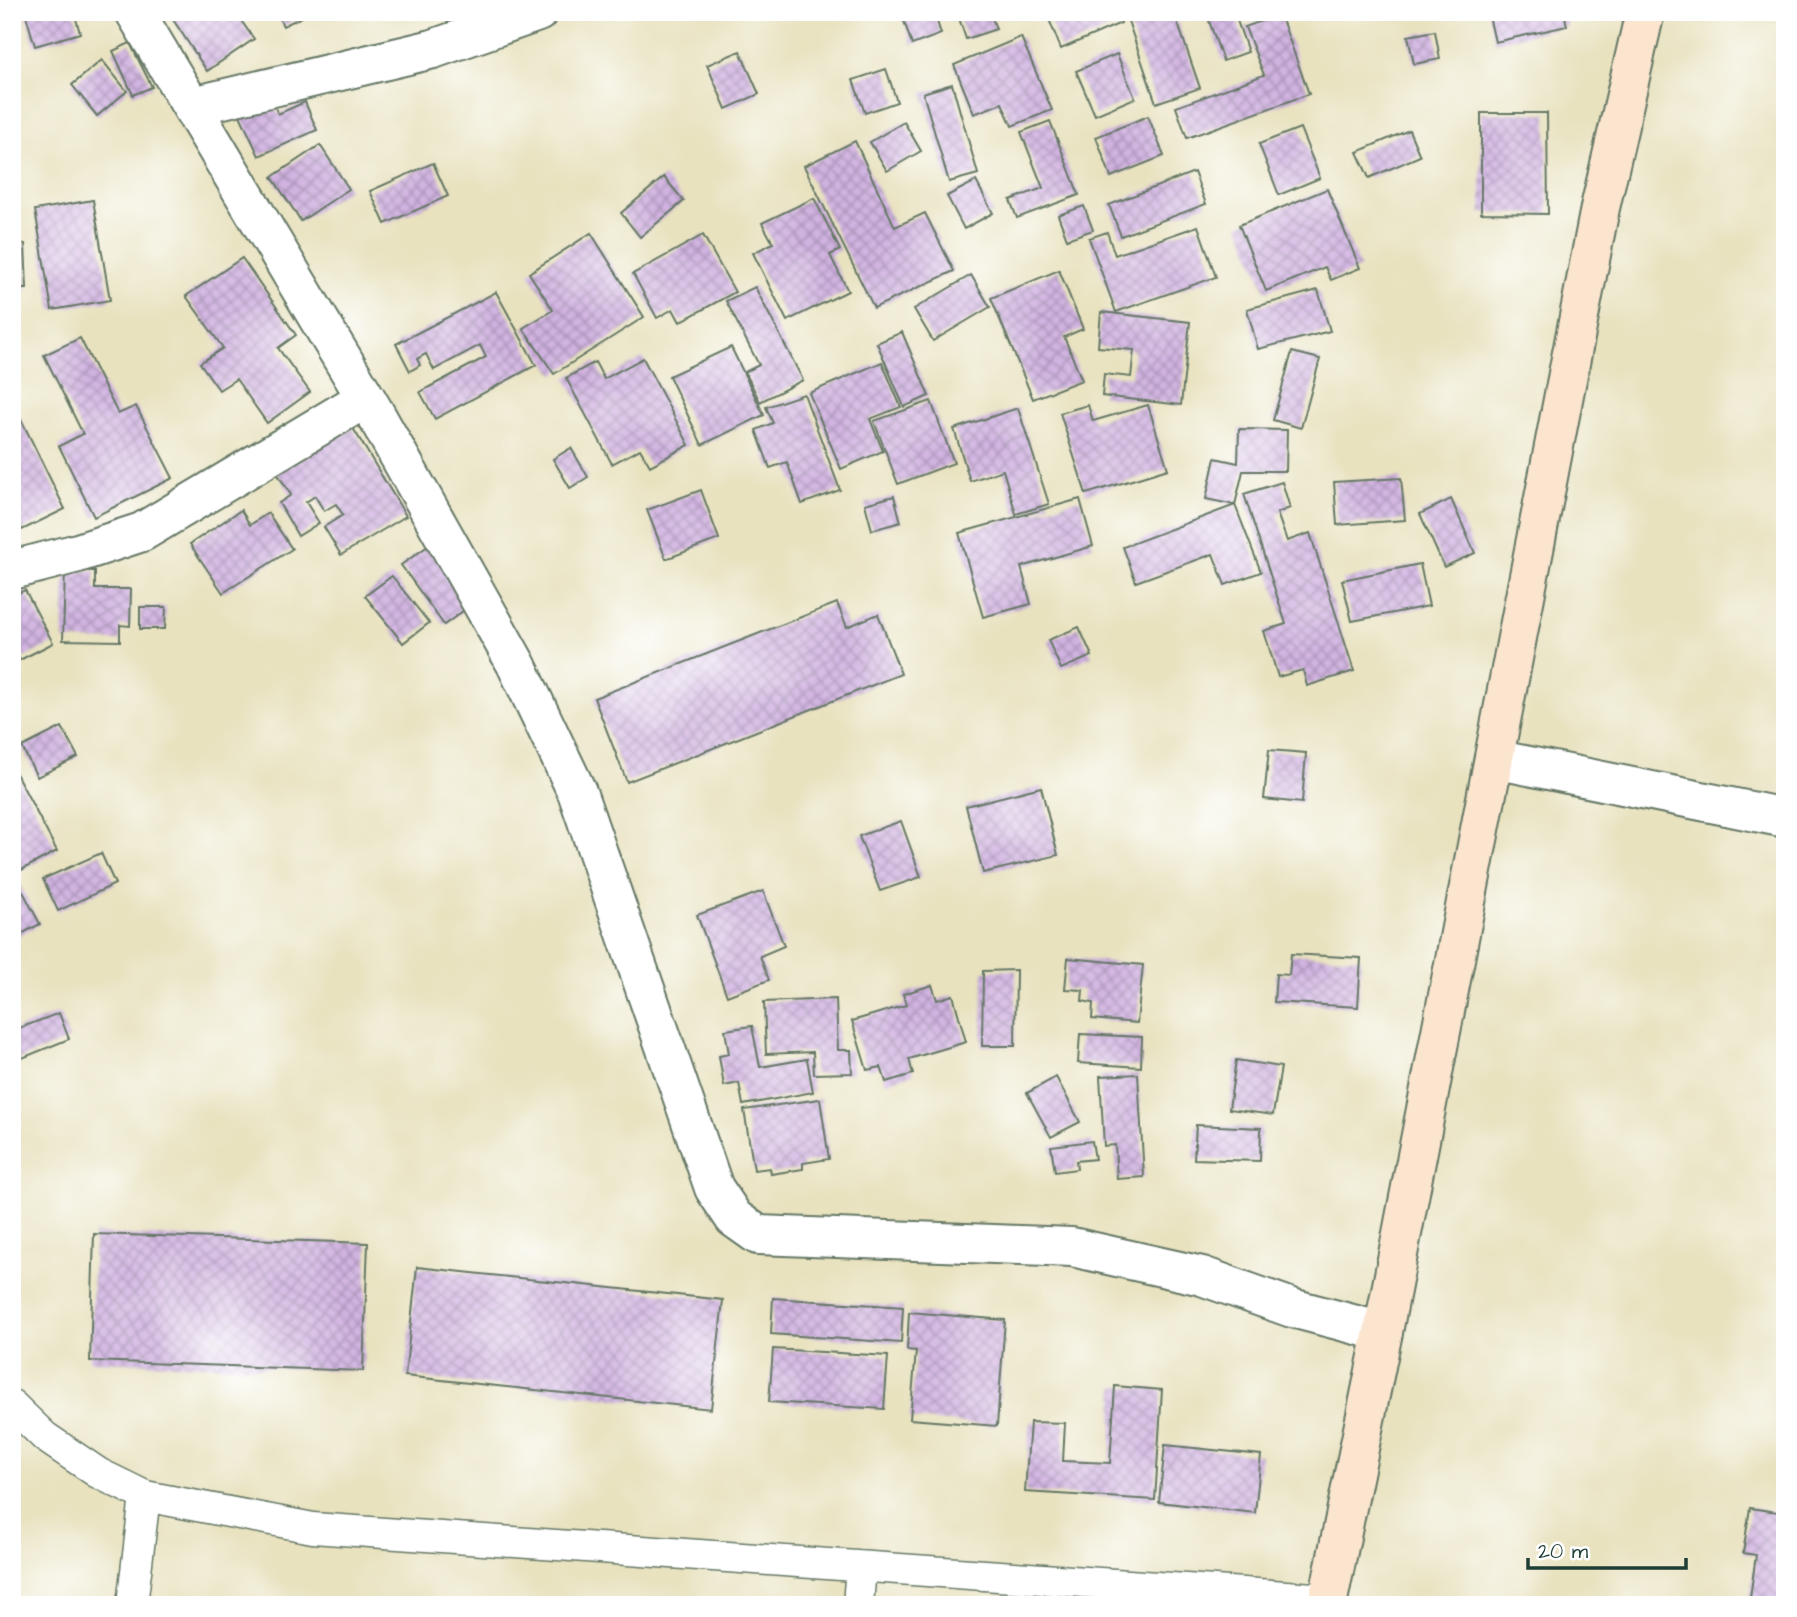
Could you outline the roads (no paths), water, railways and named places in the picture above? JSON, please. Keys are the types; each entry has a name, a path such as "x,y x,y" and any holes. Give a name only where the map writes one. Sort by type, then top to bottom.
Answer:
{"main road":[{"path":"1328,1602 1383,1332 1600,208 1645,12"}],"street":[{"path":"135,12 366,398 516,664 577,792 715,1188 734,1218 758,1235 1072,1247 1202,1276 1292,1308 1383,1332"},
{"path":"193,106 433,49 538,12"},
{"path":"12,570 78,553 142,532 366,398"},
{"path":"1494,759 1785,818"}],"lane":[{"path":"12,1405 45,1437 98,1473 145,1496 313,1528 1328,1602"},
{"path":"132,1605 145,1496"},
{"path":"858,1605 861,1567"}]}
